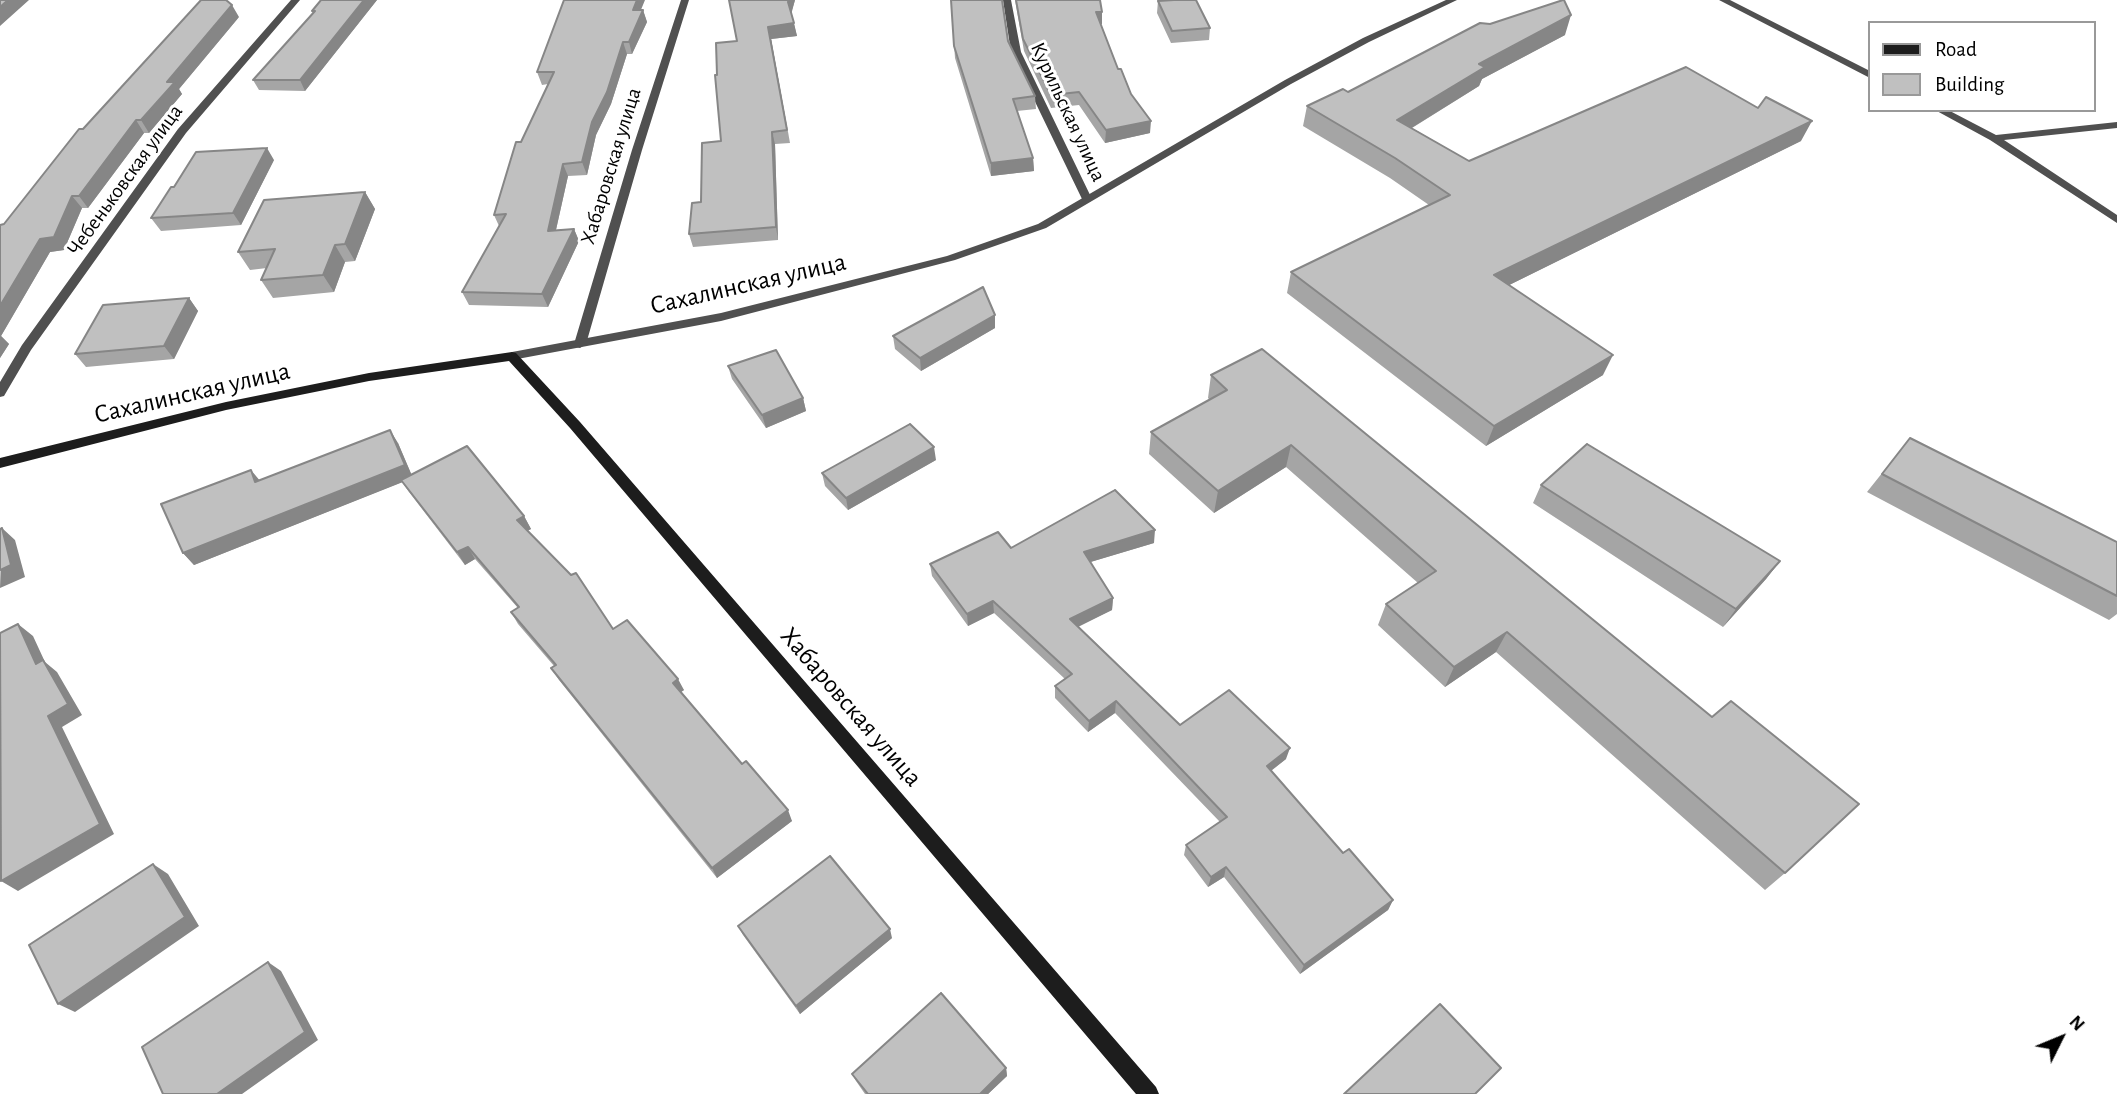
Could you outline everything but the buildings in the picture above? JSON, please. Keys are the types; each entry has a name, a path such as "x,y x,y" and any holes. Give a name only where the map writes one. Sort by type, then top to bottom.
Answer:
{"main road":[{"name":"Сахалинская улица","path":"0,463 226,405 369,377 512,356"},
{"name":"Хабаровская улица","path":"512,356 602,456 1149,1094"}],"street":[{"name":"Чебеньковская улица","path":"0,393 26,348 182,131 296,0"},
{"name":"Хабаровская улица","path":"580,344 685,0"},
{"name":"Курильская улица","path":"1007,0 1016,52 1087,199"},
{"name":"Сахалинская улица","path":"512,356 721,317 951,258 1042,226 1366,40 1453,0"},
{"path":"1723,0 1868,74"},
{"path":"1944,112 1994,138 2117,220"},
{"path":"1994,138 2117,125"}]}
